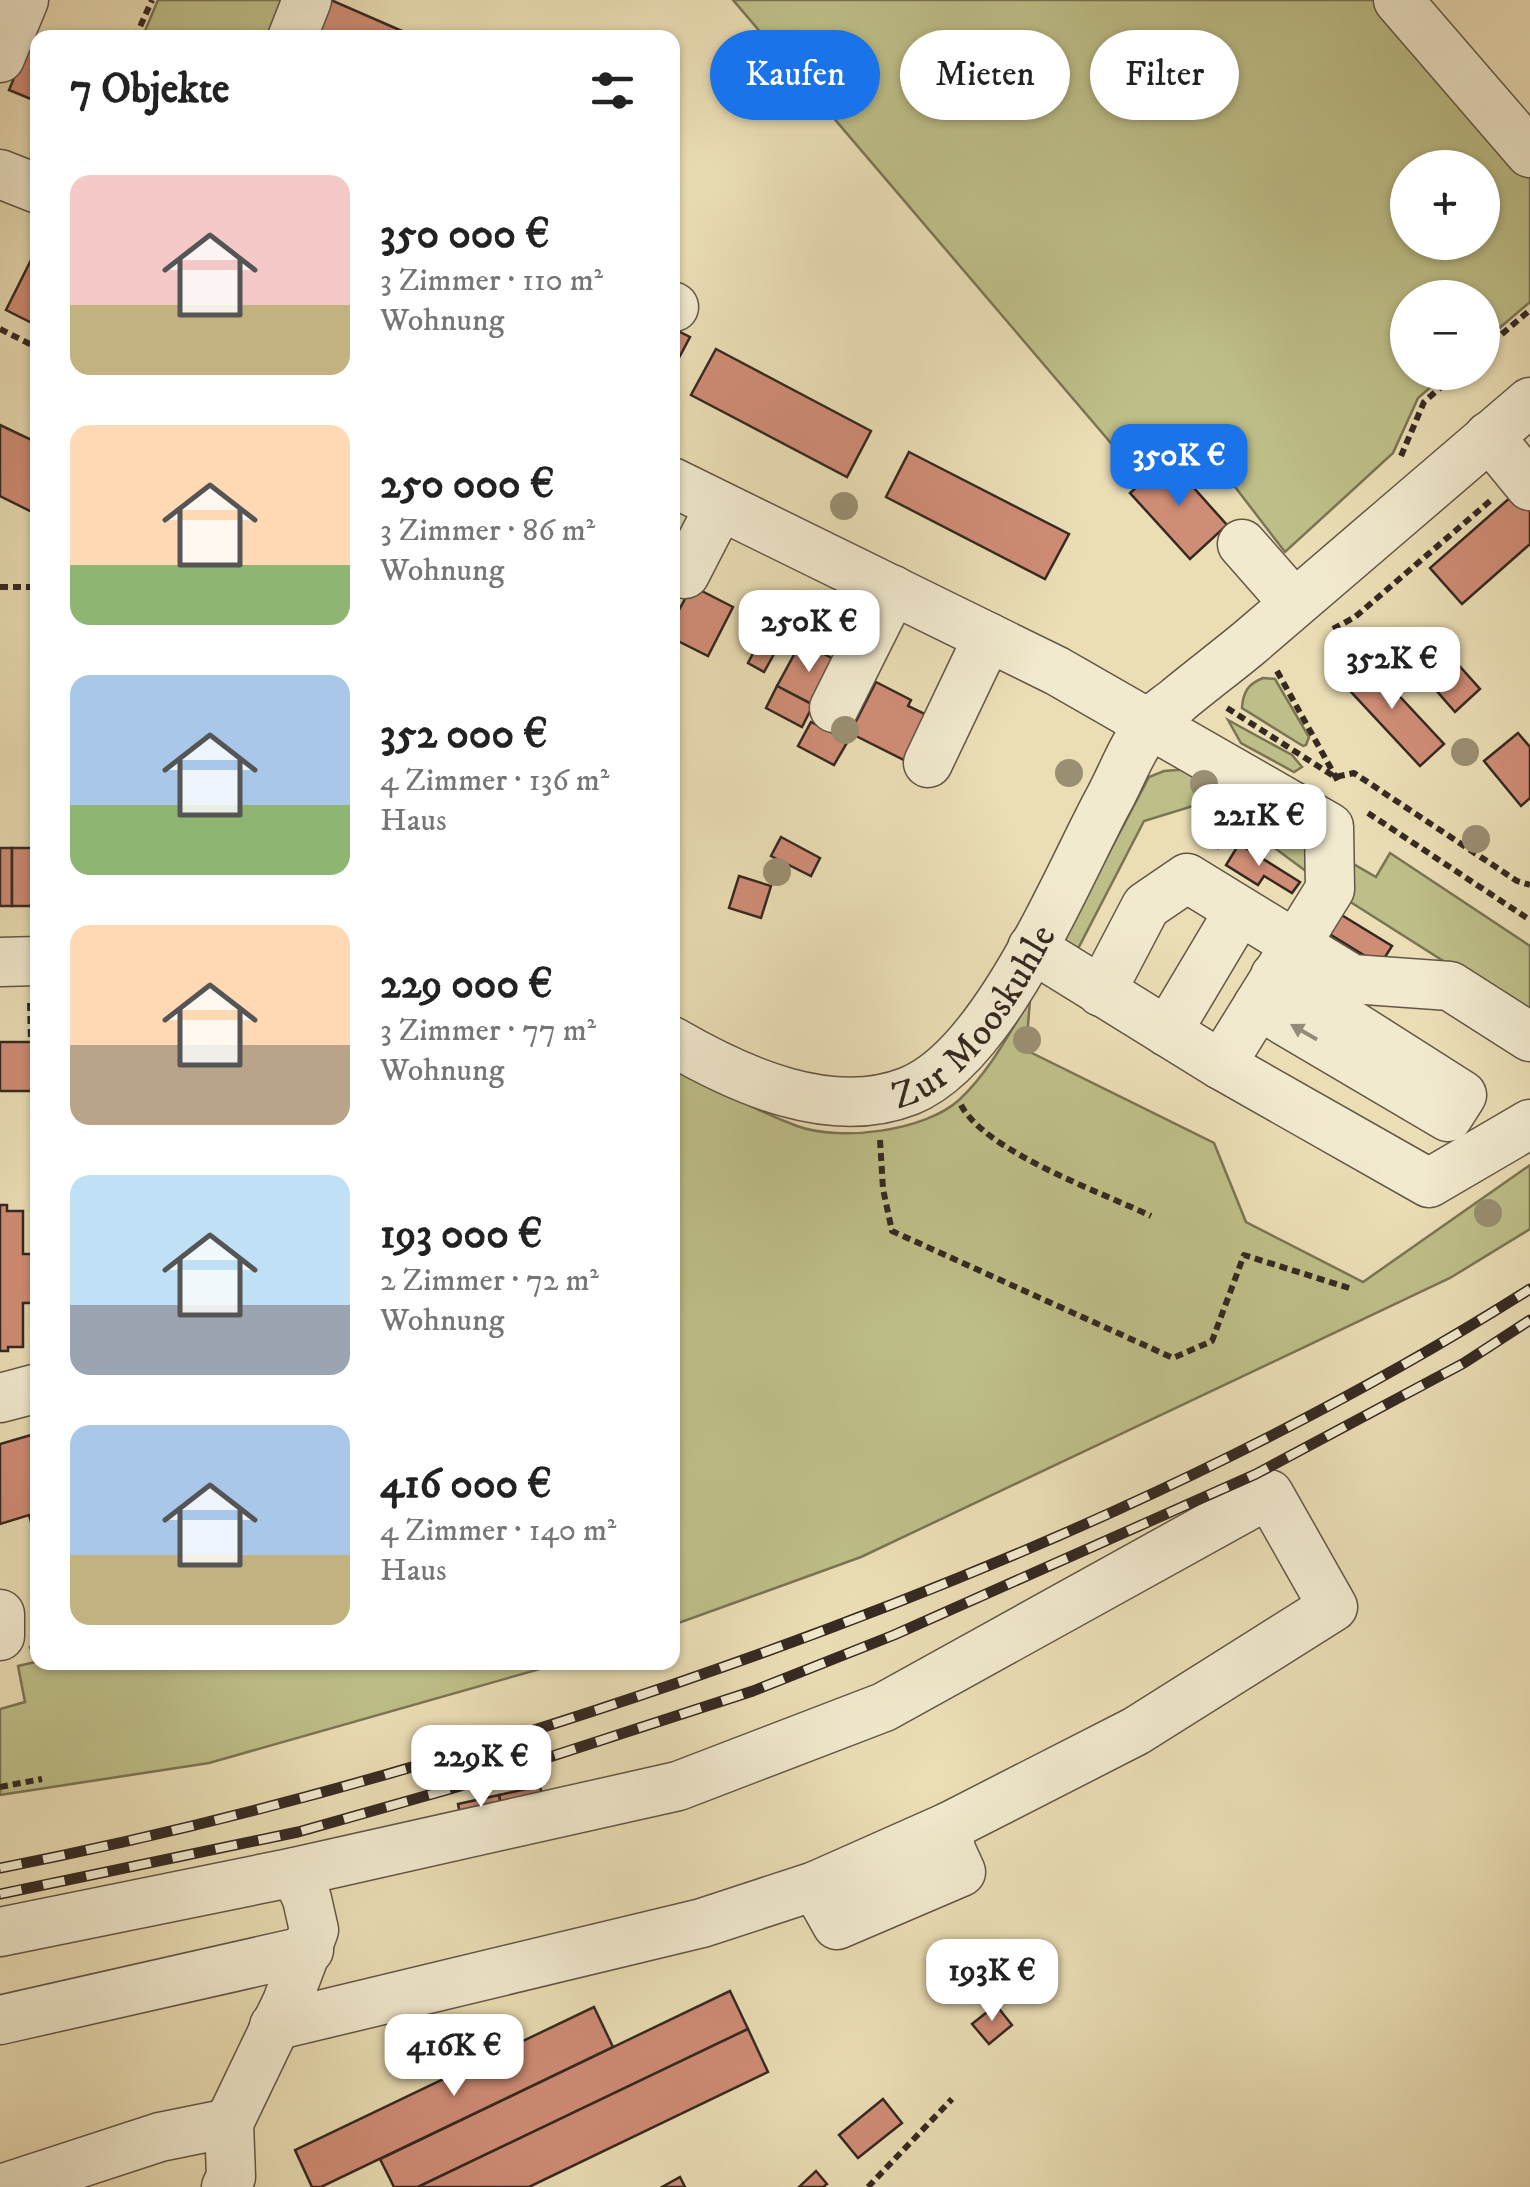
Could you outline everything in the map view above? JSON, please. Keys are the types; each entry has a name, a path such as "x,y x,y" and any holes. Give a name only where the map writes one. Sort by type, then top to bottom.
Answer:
{"street":[{"path":"0,58 24,0"},
{"path":"295,30 307,0"},
{"path":"1398,0 1530,153"},
{"path":"0,174 30,186"},
{"path":"1150,722 1530,402"},
{"path":"1489,436 1530,486"},
{"path":"680,486 988,637 1150,722 1342,807 1330,889 1221,1064"},
{"path":"685,574 720,506"},
{"path":"1242,544 1294,602"},
{"path":"834,708 893,590"},
{"path":"928,763 988,637"},
{"name":"Zur Mooskuhle","path":"680,1045 759,1084 809,1098 878,1098 910,1091 942,1068 990,1016 1067,970 1150,722"},
{"path":"1276,976 1240,910 1187,878 1067,970 1221,1064 1429,1182 1530,1124"},
{"path":"1167,1032 1240,910"},
{"path":"0,962 30,962"},
{"path":"1276,976 1450,986 1530,1037"},
{"path":"0,1398 30,1390"},
{"path":"0,1932 295,1872 678,1786 884,1707 1268,1494 1334,1606 1136,1731 948,1826 815,1886 702,1923 274,2026"},
{"path":"226,2187 230,2177 230,2123 309,1950 314,1930 295,1872"},
{"path":"0,2020 309,1950"},
{"path":"7,2187 160,2137 230,2123"}],"path":[{"path":"139,30 152,0"},
{"path":"1500,336 1530,310"},
{"path":"0,329 30,344"},
{"path":"0,588 30,587"},
{"path":"1272,662 1335,777 1342,807 1530,920"},
{"path":"1218,703 1335,777 1354,773 1516,881 1530,886"},
{"path":"942,1068 968,1119 999,1144 1151,1216"},
{"path":"878,1098 883,1189 892,1231 1173,1358 1212,1341 1244,1255 1349,1288"},
{"path":"0,1787 42,1779"},
{"path":"868,2187 952,2099"}],"green space":[{"path":"158,0 293,0 280,30 145,30"},
{"path":"733,0 1378,0 1530,174 1530,302 1500,328 1500,280 1390,280 1390,390 1427,390 1418,398 1393,453 1285,552 1196,436 1133,469 835,120 880,120 880,30 759,30"},
{"path":"1263,678 1275,679 1309,737 1306,745 1242,708 1247,689"},
{"path":"1228,720 1292,755 1302,767 1294,772 1241,743"},
{"path":"1190,769 1376,877 1390,853 1530,946 1530,1016 1330,889 1276,849 1196,805 1144,821 1067,970 1041,982 1149,777 1164,771"},
{"path":"1030,1000 1026,1050 1214,1143 1246,1222 1363,1282 1530,1165 1530,1229 1450,1278 861,1557 680,1622 680,1069 797,1126 858,1133 904,1126 944,1111 970,1089"},
{"path":"30,1663 30,1670 536,1670 209,1763 0,1795 0,1709 25,1702 18,1666"}],"building":[{"path":"327,0 331,0 400,30 314,30"},
{"path":"28,44 30,45 30,99 9,90"},
{"path":"30,262 30,322 6,310"},
{"path":"680,332 690,337 680,356"},
{"path":"716,349 871,431 847,477 691,395"},
{"path":"0,425 30,439 30,511 0,496"},
{"path":"909,452 1069,534 1045,579 886,497"},
{"path":"1168,459 1227,525 1190,559 1130,493"},
{"path":"1520,489 1530,500 1530,544 1462,604 1430,568"},
{"path":"692,586 733,607 708,656 680,642 680,608"},
{"path":"762,636 779,645 764,672 748,663"},
{"path":"801,642 841,663 818,707 777,686"},
{"path":"1447,652 1480,689 1455,712 1422,674"},
{"path":"1363,657 1444,744 1420,766 1339,679"},
{"path":"876,682 911,700 908,706 927,715 904,760 850,733"},
{"path":"777,686 813,705 802,727 766,708"},
{"path":"811,722 848,741 834,765 798,746"},
{"path":"1518,733 1530,747 1530,798 1521,806 1484,761"},
{"path":"1213,831 1224,838 1218,848 1206,841"},
{"path":"781,837 820,858 811,876 771,856"},
{"path":"1239,844 1300,882 1292,893 1264,876 1258,885 1226,865"},
{"path":"0,848 12,848 12,906 0,906"},
{"path":"12,848 30,848 30,906 12,906"},
{"path":"739,876 771,886 761,918 729,908"},
{"path":"1335,911 1392,946 1380,965 1323,930"},
{"path":"0,1042 30,1042 30,1091 0,1091"},
{"path":"0,1205 7,1205 7,1211 23,1211 23,1254 30,1254 30,1303 23,1303 23,1347 0,1351"},
{"path":"30,1435 30,1518 29,1515 0,1524 0,1444"},
{"path":"540,1786 545,1808 503,1817 499,1795"},
{"path":"499,1795 503,1817 462,1825 458,1804"},
{"path":"730,1991 748,2029 418,2187 394,2187 380,2159"},
{"path":"996,2005 1012,2025 989,2044 972,2024"},
{"path":"594,2007 613,2047 321,2187 312,2187 295,2150"},
{"path":"748,2029 768,2072 529,2187 418,2187"},
{"path":"883,2099 902,2123 858,2158 839,2135"},
{"path":"816,2171 827,2184 799,2187"},
{"path":"680,2177 685,2187 662,2187"}],"railway":[{"path":"0,1868 172,1831 342,1787 510,1738 788,1644 1007,1558 1222,1461 1429,1350 1530,1289"},
{"path":"0,1894 298,1832 457,1787 753,1691 894,1635 1256,1474 1464,1363 1530,1320"}]}
